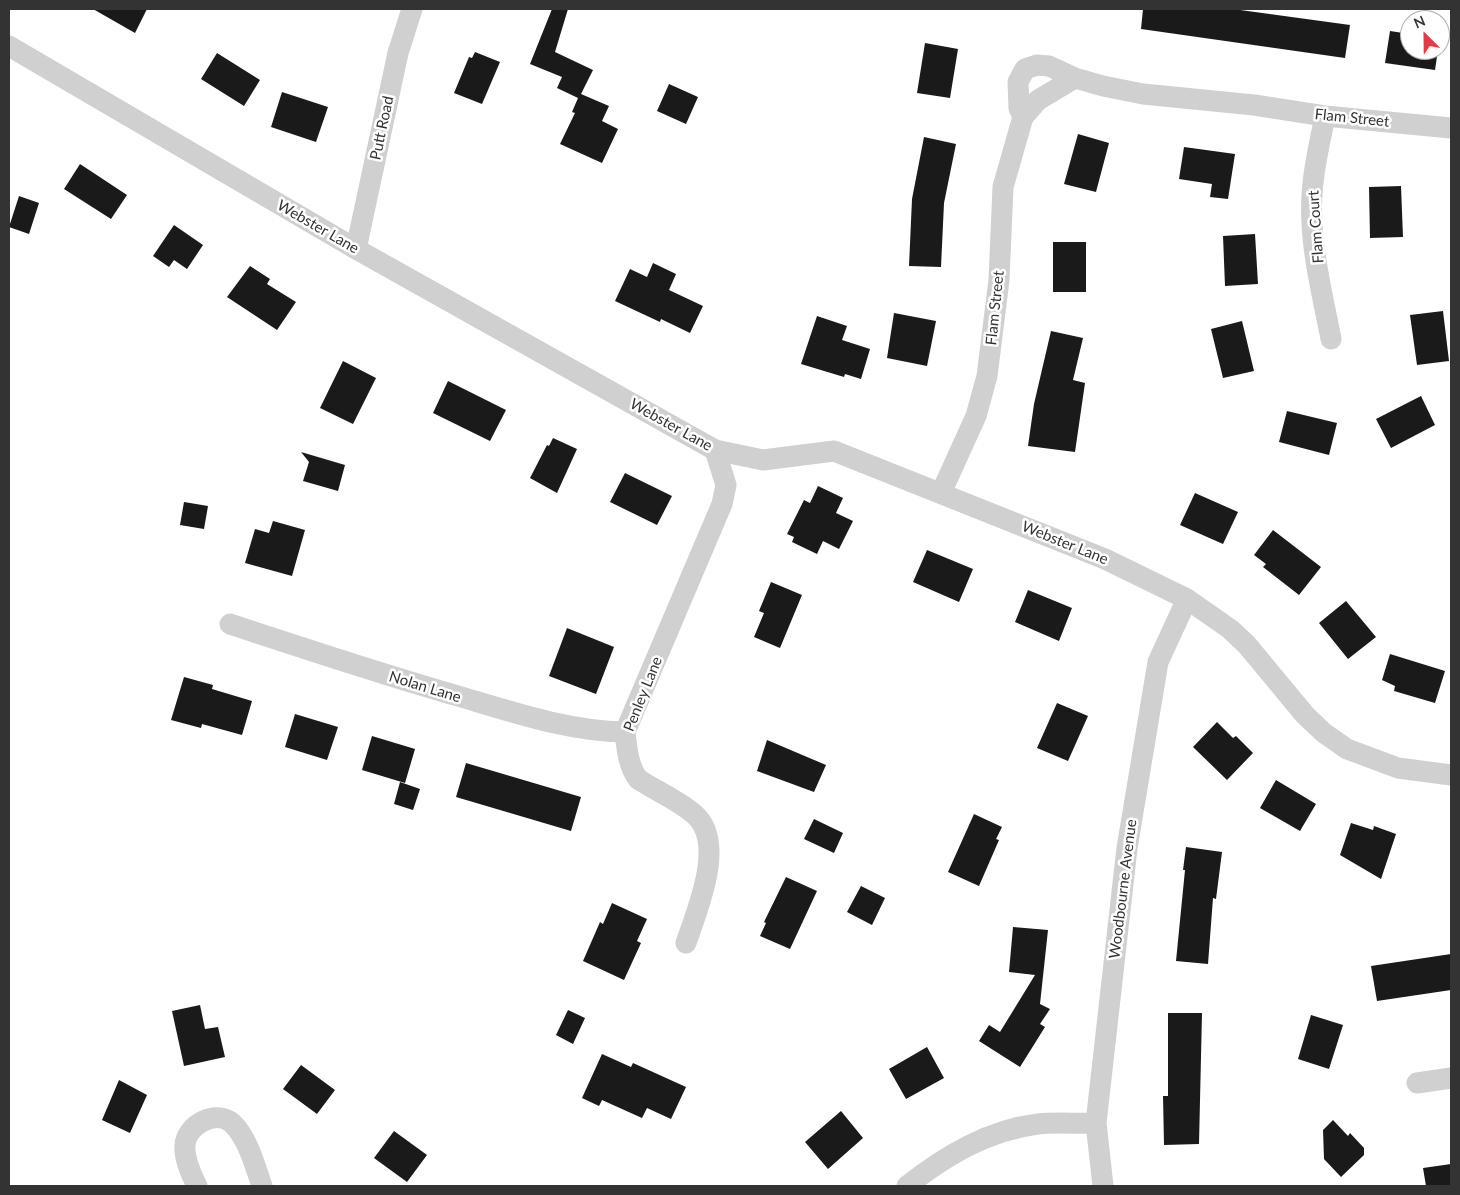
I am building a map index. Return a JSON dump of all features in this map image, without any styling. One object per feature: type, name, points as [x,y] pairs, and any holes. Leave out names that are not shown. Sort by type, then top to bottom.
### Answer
[{"type":"street","name":"Putt Road","points":[[356,249],[398,53],[412,9]]},
{"type":"street","name":"Webster Lane","points":[[9,46],[356,249],[715,450],[763,460],[834,451],[1105,559],[1187,598],[1230,629],[1247,645],[1305,715],[1324,733],[1346,749],[1398,768],[1451,775]]},
{"type":"street","name":"Flam Street","points":[[1023,117],[1019,108],[1018,82],[1026,70],[1038,65],[1049,66],[1075,78],[1143,94],[1254,105],[1325,116],[1451,128]]},
{"type":"street","name":"Flam Street","points":[[942,493],[976,416],[986,376],[999,280],[1003,186],[1023,117],[1038,100],[1075,78]]},
{"type":"street","name":"Flam Court","points":[[1325,116],[1312,195],[1312,212],[1315,250],[1331,339]]},
{"type":"street","name":"Penley Lane","points":[[686,943],[704,886],[709,859],[708,841],[696,815],[638,779],[632,772],[624,732],[722,504],[726,485],[715,450]]},
{"type":"street","name":"Woodbourne Avenue","points":[[1103,1186],[1096,1123],[1127,848],[1158,662],[1187,598]]},
{"type":"street","name":"Nolan Lane","points":[[230,624],[379,673],[492,707],[587,730],[624,732]]},
{"type":"street","points":[[1417,1083],[1451,1078]]},
{"type":"street","points":[[196,1186],[186,1159],[185,1144],[190,1132],[200,1122],[212,1118],[221,1118],[232,1123],[243,1139],[262,1186]]},
{"type":"street","points":[[907,1186],[932,1166],[956,1152],[1011,1130],[1039,1124],[1096,1123]]},
{"type":"building","points":[[93,9],[147,9],[135,33]]},
{"type":"building","points":[[552,9],[568,9],[555,52],[593,70],[581,94],[609,106],[602,121],[618,129],[602,163],[560,144],[575,113],[572,112],[578,98],[557,88],[562,77],[530,64]]},
{"type":"building","points":[[1143,9],[1233,9],[1350,25],[1345,58],[1141,29]]},
{"type":"building","points":[[1390,31],[1400,32],[1400,60],[1436,60],[1435,70],[1385,63]]},
{"type":"building","points":[[925,43],[958,49],[950,98],[917,93]]},
{"type":"building","points":[[475,52],[500,62],[482,104],[454,93],[469,57],[472,58]]},
{"type":"building","points":[[217,53],[260,80],[244,106],[201,79]]},
{"type":"building","points":[[669,84],[698,97],[686,124],[657,111]]},
{"type":"building","points":[[282,92],[328,107],[316,142],[271,127]]},
{"type":"building","points":[[1078,134],[1109,143],[1096,192],[1064,184]]},
{"type":"building","points":[[924,137],[956,144],[944,203],[941,267],[909,266],[912,199]]},
{"type":"building","points":[[1184,147],[1235,154],[1228,199],[1210,197],[1212,184],[1179,179]]},
{"type":"building","points":[[80,164],[127,195],[111,219],[64,189]]},
{"type":"building","points":[[1401,186],[1403,237],[1370,238],[1369,187]]},
{"type":"building","points":[[19,196],[39,203],[29,234],[9,227]]},
{"type":"building","points":[[174,225],[203,245],[187,269],[174,260],[169,267],[153,256]]},
{"type":"building","points":[[1255,234],[1258,284],[1225,286],[1223,236]]},
{"type":"building","points":[[1053,242],[1086,242],[1086,292],[1053,292]]},
{"type":"building","points":[[653,263],[676,274],[669,290],[703,306],[690,333],[661,319],[660,322],[615,301],[630,269],[647,277]]},
{"type":"building","points":[[250,266],[270,279],[267,284],[296,302],[277,330],[227,297]]},
{"type":"building","points":[[1443,311],[1449,361],[1417,365],[1410,315]]},
{"type":"building","points":[[894,313],[936,321],[927,366],[887,358]]},
{"type":"building","points":[[817,316],[847,326],[842,340],[870,349],[861,379],[845,374],[844,377],[801,364]]},
{"type":"building","points":[[1242,321],[1254,371],[1223,378],[1211,329]]},
{"type":"building","points":[[1051,331],[1083,338],[1073,380],[1085,383],[1075,452],[1028,446],[1034,404]]},
{"type":"building","points":[[343,361],[376,378],[353,424],[320,408]]},
{"type":"building","points":[[448,381],[506,410],[490,441],[433,413]]},
{"type":"building","points":[[1421,396],[1435,425],[1391,448],[1376,419]]},
{"type":"building","points":[[1287,411],[1337,423],[1329,455],[1279,442]]},
{"type":"building","points":[[553,438],[577,449],[557,493],[530,478],[547,445],[549,446]]},
{"type":"building","points":[[301,452],[345,465],[338,491],[303,481],[309,462]]},
{"type":"building","points":[[625,473],[672,496],[657,525],[610,502]]},
{"type":"building","points":[[818,486],[843,498],[836,513],[853,521],[839,549],[823,541],[817,554],[792,542],[794,537],[787,534],[804,500],[810,503]]},
{"type":"building","points":[[1195,493],[1238,512],[1223,544],[1180,525]]},
{"type":"building","points":[[184,502],[208,506],[204,529],[180,525]]},
{"type":"building","points":[[273,521],[305,530],[292,576],[245,563],[255,529],[269,533]]},
{"type":"building","points":[[1273,530],[1321,567],[1299,595],[1263,567],[1266,564],[1254,555]]},
{"type":"building","points":[[927,550],[973,569],[959,602],[913,582]]},
{"type":"building","points":[[771,582],[802,595],[780,648],[754,637],[764,613],[759,611]]},
{"type":"building","points":[[1028,590],[1072,608],[1059,641],[1015,622]]},
{"type":"building","points":[[1346,601],[1376,637],[1348,659],[1319,623]]},
{"type":"building","points":[[567,628],[614,647],[596,694],[549,676]]},
{"type":"building","points":[[1390,654],[1445,671],[1435,703],[1394,691],[1395,686],[1382,680]]},
{"type":"building","points":[[184,677],[213,685],[212,689],[252,701],[242,735],[202,724],[201,728],[171,720]]},
{"type":"building","points":[[1057,703],[1088,716],[1068,761],[1037,748]]},
{"type":"building","points":[[295,714],[338,727],[327,760],[285,747]]},
{"type":"building","points":[[1217,722],[1233,738],[1236,736],[1253,753],[1227,780],[1193,747]]},
{"type":"building","points":[[372,736],[415,749],[405,783],[362,770]]},
{"type":"building","points":[[767,740],[826,765],[814,792],[757,771]]},
{"type":"building","points":[[466,763],[581,797],[571,831],[456,797]]},
{"type":"building","points":[[1276,780],[1316,804],[1300,831],[1260,808]]},
{"type":"building","points":[[400,782],[420,789],[413,810],[394,804]]},
{"type":"building","points":[[974,814],[1002,827],[996,839],[999,840],[979,886],[948,872]]},
{"type":"building","points":[[814,819],[843,833],[834,853],[804,839]]},
{"type":"building","points":[[1351,823],[1373,830],[1374,826],[1396,834],[1381,879],[1340,855]]},
{"type":"building","points":[[1186,847],[1222,852],[1216,899],[1213,898],[1208,964],[1176,961]]},
{"type":"building","points":[[786,877],[817,891],[790,949],[760,936],[766,923],[764,922]]},
{"type":"building","points":[[861,886],[885,898],[872,925],[847,912]]},
{"type":"building","points":[[612,903],[647,919],[637,941],[641,943],[624,980],[583,961],[600,922],[603,924]]},
{"type":"building","points":[[1013,927],[1048,930],[1040,1004],[1050,1009],[1040,1024],[1045,1027],[1020,1067],[979,1041],[989,1025],[1000,1032],[1035,975],[1009,972]]},
{"type":"building","points":[[1451,954],[1451,990],[1377,1001],[1371,966]]},
{"type":"building","points":[[200,1005],[205,1029],[218,1027],[225,1057],[184,1066],[172,1011]]},
{"type":"building","points":[[568,1010],[585,1018],[573,1044],[556,1035]]},
{"type":"building","points":[[1168,1013],[1202,1013],[1199,1144],[1164,1145],[1163,1096],[1168,1096]]},
{"type":"building","points":[[1311,1015],[1343,1025],[1329,1069],[1298,1059]]},
{"type":"building","points":[[927,1047],[944,1078],[906,1099],[889,1069]]},
{"type":"building","points":[[602,1054],[631,1067],[633,1063],[686,1087],[671,1119],[647,1108],[642,1118],[602,1100],[599,1106],[582,1098]]},
{"type":"building","points":[[301,1065],[335,1090],[317,1114],[283,1089]]},
{"type":"building","points":[[119,1080],[147,1095],[130,1133],[102,1120]]},
{"type":"building","points":[[841,1111],[863,1138],[828,1169],[805,1142]]},
{"type":"building","points":[[1333,1120],[1348,1136],[1350,1133],[1364,1148],[1364,1155],[1341,1177],[1324,1159],[1323,1130]]},
{"type":"building","points":[[394,1131],[427,1155],[407,1182],[374,1158]]},
{"type":"building","points":[[1451,1164],[1451,1186],[1426,1186],[1423,1168]]}]
